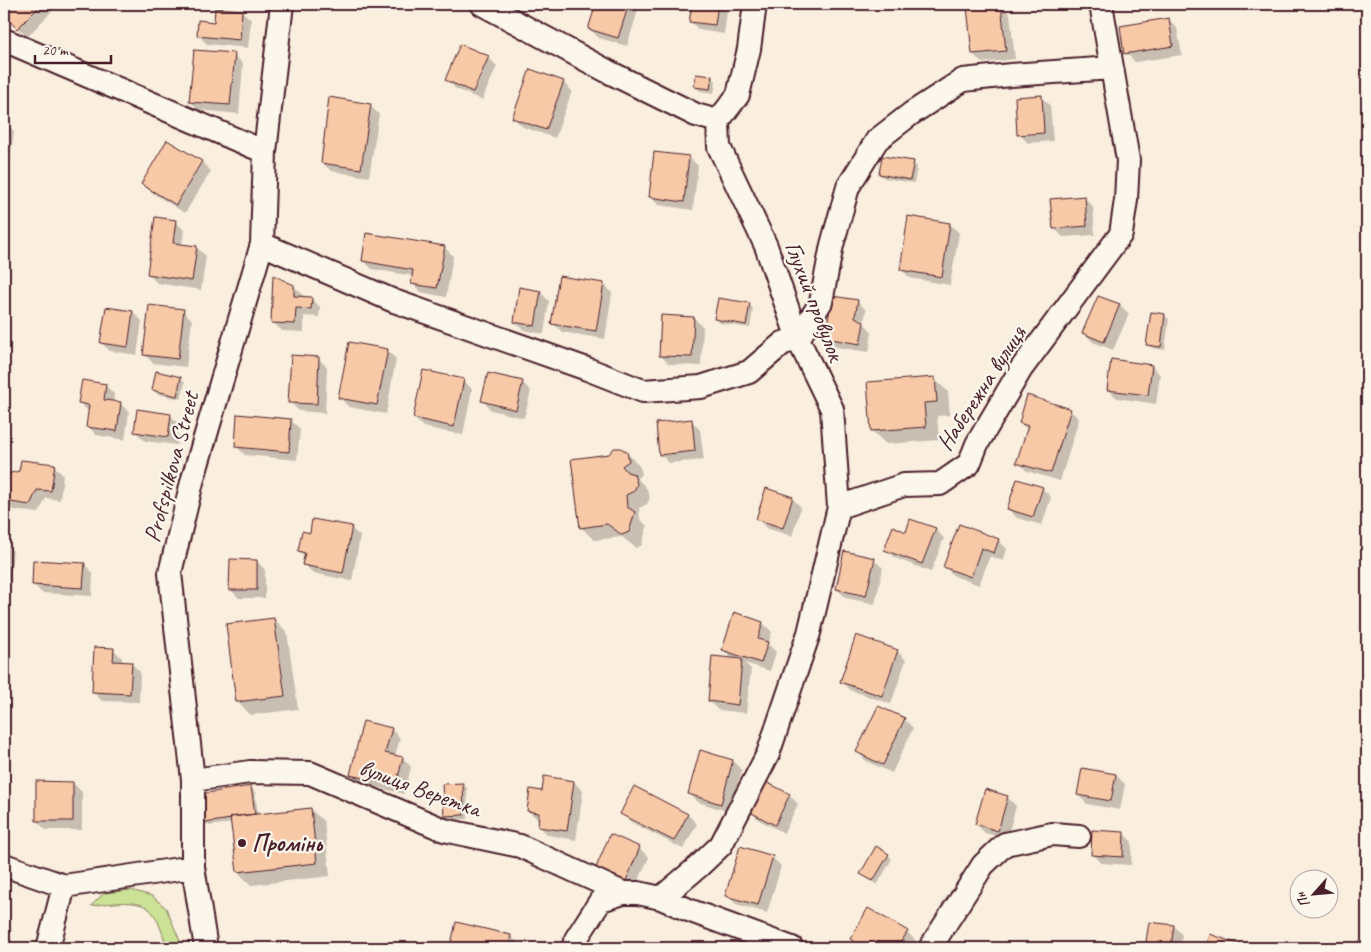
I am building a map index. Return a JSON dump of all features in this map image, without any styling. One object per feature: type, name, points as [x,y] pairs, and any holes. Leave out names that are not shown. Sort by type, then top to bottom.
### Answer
[{"type":"street","name":"Profspilkova Street","points":[[206,948],[193,867],[193,780],[170,573],[192,482],[262,244],[265,152],[282,4]]},
{"type":"street","points":[[482,4],[696,116],[718,121],[738,95],[749,49],[755,4]]},
{"type":"street","name":"Набережна вулиця","points":[[839,507],[904,485],[940,484],[969,464],[977,444],[1022,369],[1122,234],[1128,160],[1101,4]]},
{"type":"street","points":[[4,40],[265,152]]},
{"type":"street","points":[[262,244],[394,301],[587,369],[643,391],[701,387],[749,372],[782,343],[798,339],[822,302],[832,246],[848,187],[877,140],[912,113],[963,80],[1112,68]]},
{"type":"street","name":"Глухий провулок","points":[[718,121],[719,147],[766,246],[798,339],[832,409],[839,507]]},
{"type":"street","points":[[661,898],[721,845],[768,754],[809,633],[839,507]]},
{"type":"street","name":"вулиця Веретка","points":[[193,780],[250,772],[310,773],[444,830],[520,846],[630,893],[661,898],[792,948]]},
{"type":"street","points":[[930,948],[983,866],[1005,844],[1052,834],[1079,836]]},
{"type":"street","points":[[4,865],[64,886],[193,867]]},
{"type":"street","points":[[48,948],[64,886]]},
{"type":"street","points":[[573,948],[576,939],[601,900],[630,893]]},
{"type":"green space","points":[[131,890],[152,896],[166,908],[183,948],[167,948],[155,917],[149,909],[143,906],[121,903],[91,906],[104,893]]},
{"type":"building","points":[[4,4],[42,4],[17,29],[4,15]]},
{"type":"building","points":[[596,4],[629,4],[618,38],[588,29]]},
{"type":"building","points":[[692,4],[718,4],[715,25],[689,22]]},
{"type":"building","points":[[1001,4],[1006,51],[972,54],[967,7]]},
{"type":"building","points":[[215,8],[242,10],[240,40],[197,36],[198,20],[214,22]]},
{"type":"building","points":[[1169,18],[1173,46],[1124,54],[1120,26]]},
{"type":"building","points":[[460,44],[489,56],[473,92],[445,80]]},
{"type":"building","points":[[194,50],[235,53],[230,105],[189,102]]},
{"type":"building","points":[[530,69],[564,81],[546,130],[512,118]]},
{"type":"building","points":[[696,74],[712,76],[710,89],[694,87]]},
{"type":"building","points":[[1042,95],[1044,133],[1017,135],[1015,97]]},
{"type":"building","points":[[329,97],[371,104],[361,169],[321,163]]},
{"type":"building","points":[[167,140],[202,161],[176,205],[141,184]]},
{"type":"building","points":[[654,152],[689,156],[684,202],[649,197]]},
{"type":"building","points":[[882,156],[914,161],[910,180],[879,174]]},
{"type":"building","points":[[1085,196],[1087,226],[1053,229],[1050,199]]},
{"type":"building","points":[[908,216],[950,223],[942,277],[900,270]]},
{"type":"building","points":[[155,217],[176,220],[173,243],[197,246],[192,281],[147,274]]},
{"type":"building","points":[[366,233],[445,246],[437,288],[411,284],[413,270],[362,261]]},
{"type":"building","points":[[273,275],[294,285],[294,296],[312,297],[311,309],[296,308],[295,324],[271,323]]},
{"type":"building","points":[[559,276],[604,283],[596,331],[551,324]]},
{"type":"building","points":[[519,287],[541,291],[535,326],[514,322]]},
{"type":"building","points":[[832,296],[858,300],[855,317],[864,322],[860,344],[825,338]]},
{"type":"building","points":[[1098,296],[1120,304],[1104,342],[1082,333]]},
{"type":"building","points":[[718,298],[750,303],[746,325],[714,319]]},
{"type":"building","points":[[149,305],[184,309],[178,359],[143,355]]},
{"type":"building","points":[[106,307],[133,311],[128,347],[100,343]]},
{"type":"building","points":[[1151,312],[1165,314],[1161,347],[1146,345]]},
{"type":"building","points":[[661,315],[694,317],[692,357],[659,356]]},
{"type":"building","points":[[349,342],[388,349],[377,405],[338,398]]},
{"type":"building","points":[[291,355],[319,357],[317,404],[288,403]]},
{"type":"building","points":[[1111,359],[1152,365],[1148,395],[1107,390]]},
{"type":"building","points":[[423,370],[464,379],[454,427],[413,418]]},
{"type":"building","points":[[156,371],[181,377],[177,396],[152,390]]},
{"type":"building","points":[[488,373],[523,381],[516,410],[481,401]]},
{"type":"building","points":[[935,377],[937,402],[924,403],[926,427],[871,431],[867,382]]},
{"type":"building","points":[[82,380],[106,384],[104,400],[121,402],[117,431],[86,427],[89,405],[78,403]]},
{"type":"building","points":[[1027,395],[1071,409],[1051,473],[1016,463],[1028,426],[1019,423]]},
{"type":"building","points":[[137,409],[171,414],[168,437],[134,432]]},
{"type":"building","points":[[237,414],[291,419],[289,452],[235,447]]},
{"type":"building","points":[[692,419],[695,451],[659,455],[656,423]]},
{"type":"building","points":[[614,448],[621,448],[627,452],[629,461],[622,466],[627,472],[634,474],[637,484],[634,491],[626,495],[627,507],[635,512],[629,532],[622,535],[607,524],[580,528],[571,459],[609,454]]},
{"type":"building","points":[[21,460],[55,464],[51,491],[37,490],[30,505],[4,501],[7,474],[19,471]]},
{"type":"building","points":[[1017,479],[1043,487],[1033,517],[1007,509]]},
{"type":"building","points":[[766,488],[793,497],[783,528],[756,519]]},
{"type":"building","points":[[312,519],[352,526],[343,573],[302,565],[305,553],[298,551],[302,531],[310,533]]},
{"type":"building","points":[[910,519],[936,528],[922,564],[884,550],[893,526],[906,532]]},
{"type":"building","points":[[959,524],[999,539],[994,553],[981,548],[971,577],[943,567]]},
{"type":"building","points":[[844,551],[875,558],[866,596],[836,589]]},
{"type":"building","points":[[230,559],[257,560],[257,590],[229,590]]},
{"type":"building","points":[[33,560],[85,563],[83,588],[32,585]]},
{"type":"building","points":[[734,612],[763,622],[758,639],[768,642],[761,663],[722,650]]},
{"type":"building","points":[[274,618],[285,696],[236,702],[226,624]]},
{"type":"building","points":[[856,635],[898,650],[882,696],[840,682]]},
{"type":"building","points":[[94,647],[114,648],[113,661],[132,662],[130,694],[92,692]]},
{"type":"building","points":[[712,656],[742,659],[738,705],[708,701]]},
{"type":"building","points":[[878,706],[905,718],[883,765],[856,752]]},
{"type":"building","points":[[363,721],[392,728],[385,753],[403,757],[396,786],[350,775]]},
{"type":"building","points":[[700,750],[733,760],[721,804],[688,794]]},
{"type":"building","points":[[1082,768],[1116,774],[1111,801],[1077,795]]},
{"type":"building","points":[[544,776],[574,781],[567,831],[538,827],[539,813],[527,811],[530,789],[542,791]]},
{"type":"building","points":[[36,781],[73,782],[73,821],[36,821]]},
{"type":"building","points":[[764,781],[790,794],[775,825],[748,811]]},
{"type":"building","points":[[463,783],[464,815],[444,816],[442,784]]},
{"type":"building","points":[[251,786],[255,814],[204,823],[200,794]]},
{"type":"building","points":[[634,786],[688,814],[674,841],[620,814]]},
{"type":"building","points":[[985,789],[1008,796],[998,831],[975,824]]},
{"type":"building","points":[[311,808],[317,863],[237,872],[230,817]]},
{"type":"building","points":[[1092,830],[1124,832],[1123,857],[1091,855]]},
{"type":"building","points":[[610,834],[640,847],[625,883],[595,870]]},
{"type":"building","points":[[740,846],[773,856],[758,905],[725,896]]},
{"type":"building","points":[[876,846],[889,854],[873,881],[860,874]]},
{"type":"building","points":[[868,908],[908,931],[897,948],[856,948],[858,944],[850,939]]},
{"type":"building","points":[[456,922],[511,935],[508,948],[450,948]]},
{"type":"building","points":[[1149,922],[1174,925],[1171,948],[1145,948]]},
{"type":"building","points":[[1210,934],[1244,946],[1244,948],[1206,948]]},
{"type":"place","name":"Промінь","points":[[242,843]]}]
